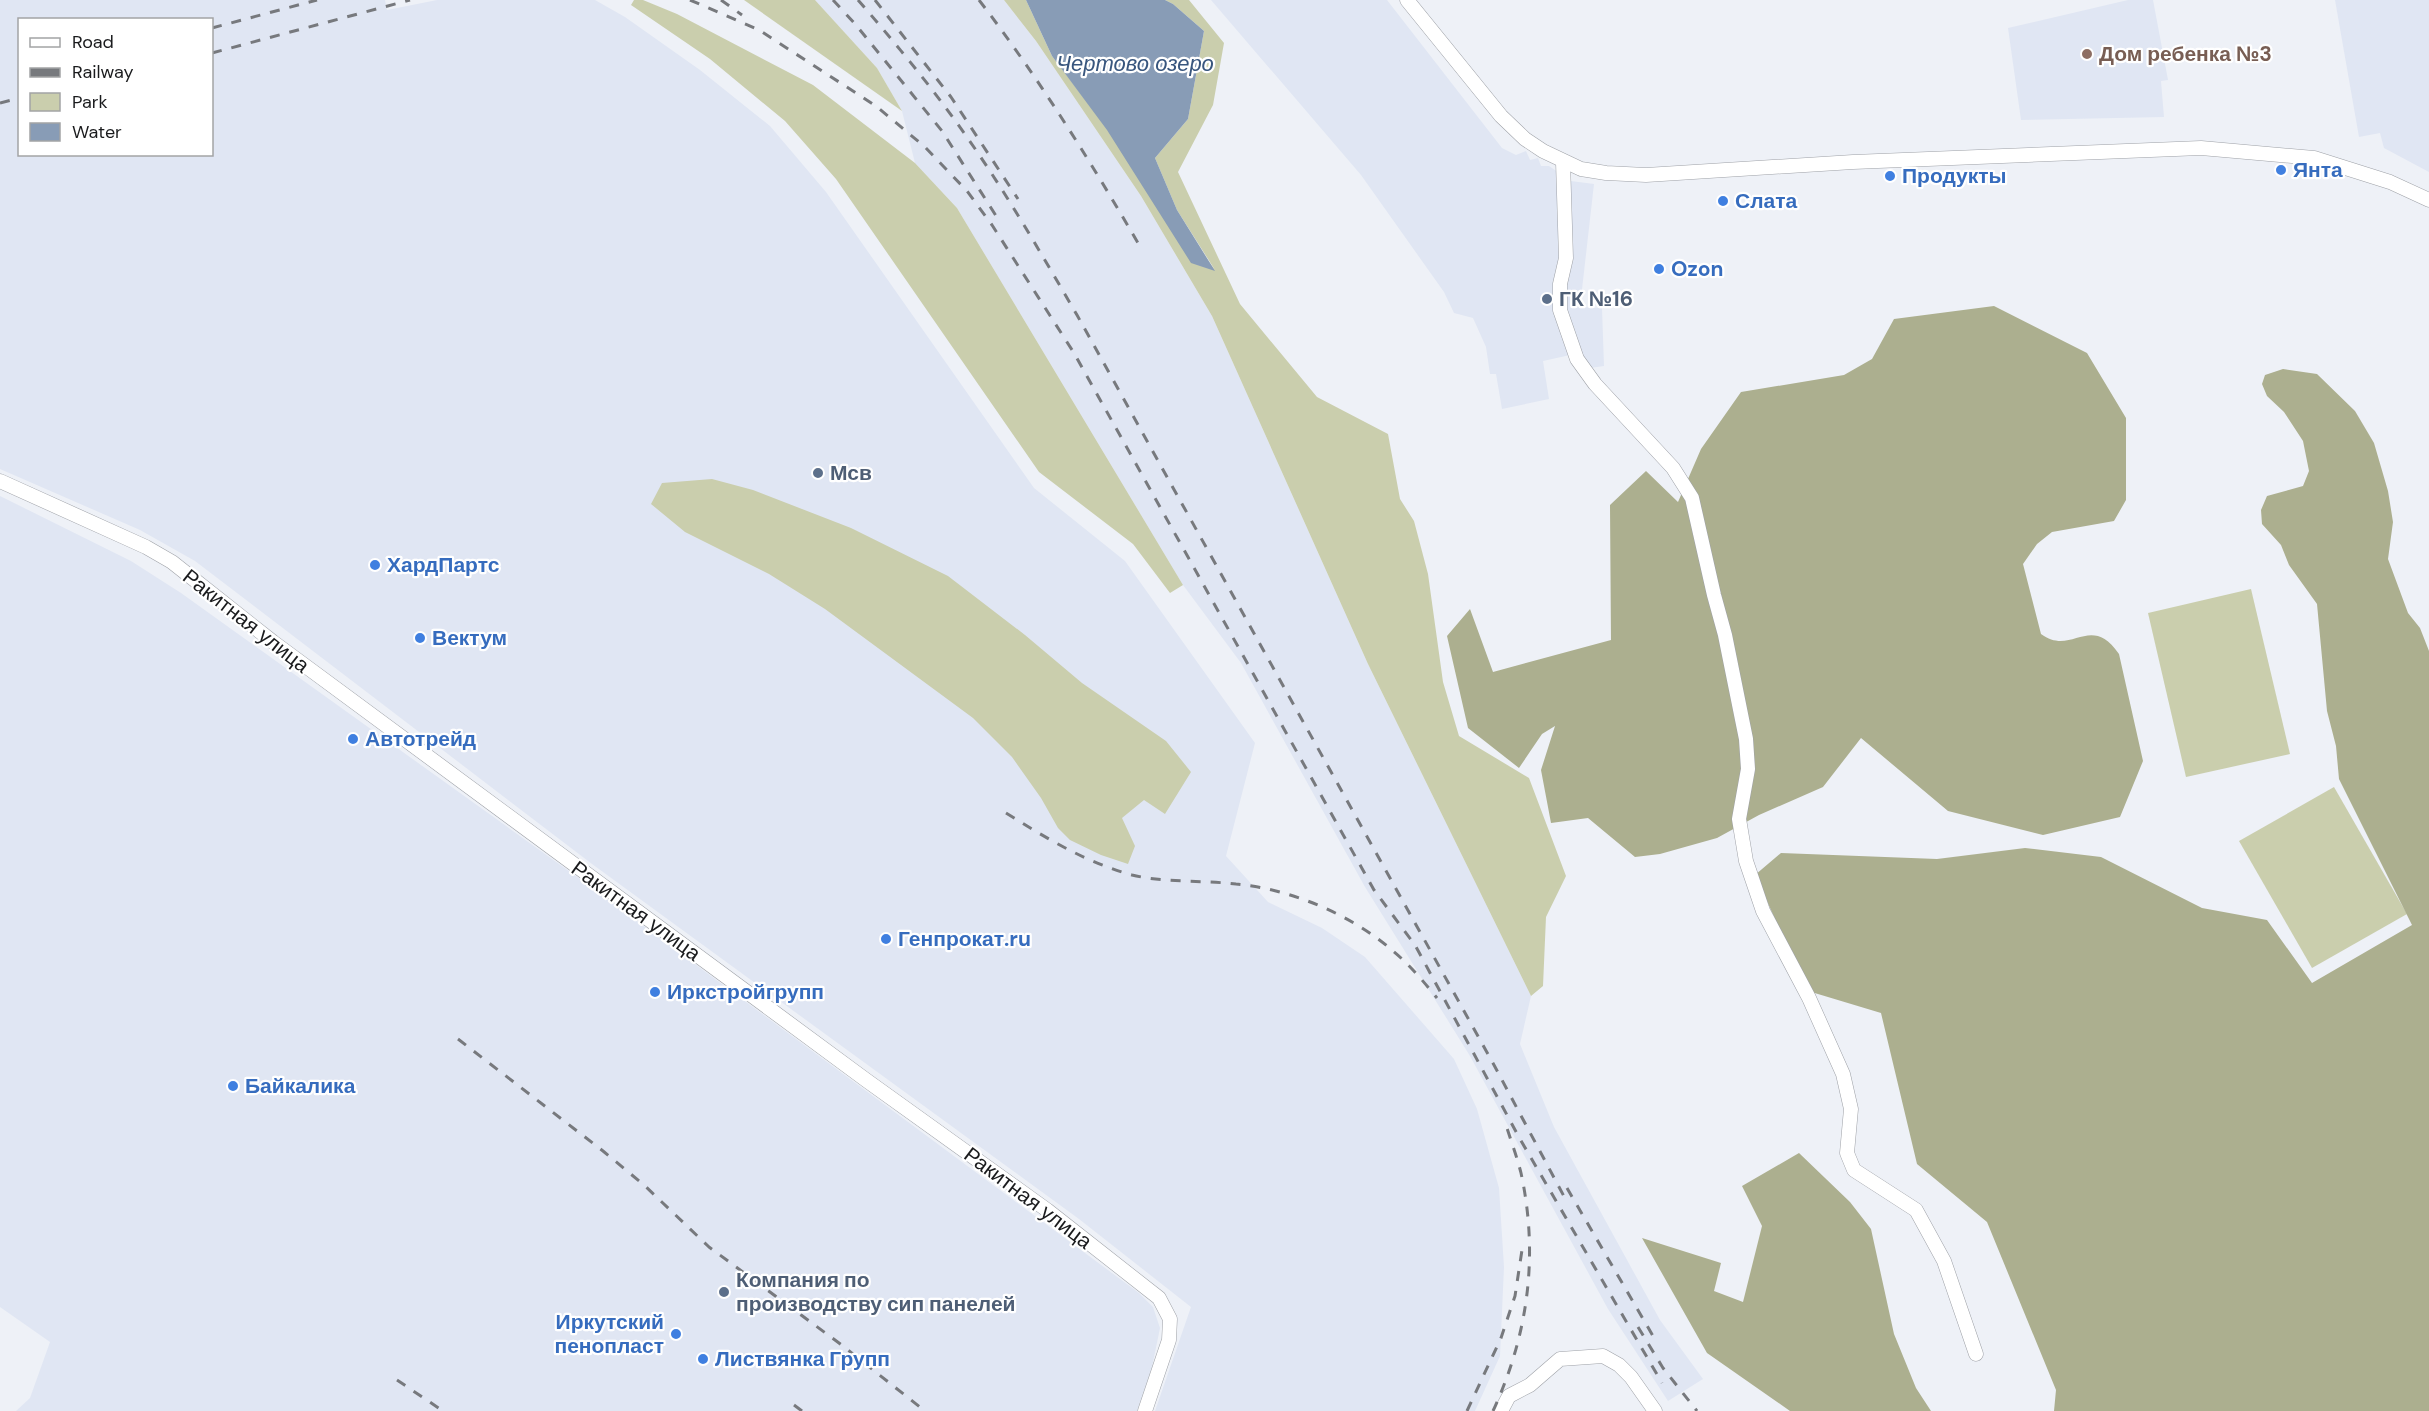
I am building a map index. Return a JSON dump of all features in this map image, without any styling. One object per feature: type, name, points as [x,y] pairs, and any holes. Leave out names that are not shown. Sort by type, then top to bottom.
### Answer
[{"type":"street","points":[[1407,0],[1501,116],[1525,139],[1563,162],[1581,169],[1646,175],[1853,162],[2200,148],[2314,158],[2390,182],[2429,200]]},
{"type":"street","points":[[1563,162],[1566,258],[1560,285],[1560,310],[1577,359],[1595,384],[1673,468],[1692,498],[1725,635],[1746,740],[1748,769],[1739,819],[1749,871],[1764,911],[1809,998],[1843,1074],[1851,1108],[1847,1153],[1854,1170],[1916,1210],[1944,1261],[1976,1354]]},
{"type":"street","name":"Ракитная улица","points":[[0,481],[146,547],[172,562],[273,642],[866,1080],[1047,1210],[1159,1298],[1170,1319],[1169,1340],[1145,1411]]},
{"type":"street","points":[[1501,1411],[1509,1396],[1530,1385],[1560,1359],[1603,1356],[1625,1371],[1656,1411]]},
{"type":"shaded area","points":[[0,0],[385,0],[387,10],[437,0],[595,0],[625,17],[700,70],[770,126],[826,192],[1034,488],[1125,561],[1255,743],[1226,856],[1268,902],[1322,928],[1365,957],[1454,1059],[1477,1109],[1499,1188],[1504,1267],[1500,1356],[1475,1411],[1155,1411],[1191,1307],[1079,1219],[592,864],[195,561],[140,530],[0,469]]},
{"type":"shaded area","points":[[815,0],[1004,0],[1036,41],[1141,196],[1212,316],[1368,664],[1531,996],[1520,1044],[1554,1127],[1660,1320],[1703,1379],[1668,1401],[1608,1309],[1470,1056],[1365,887],[1241,663],[1183,585],[957,208],[915,163],[902,111],[877,68]]},
{"type":"shaded area","points":[[1211,0],[1387,0],[1502,148],[1516,155],[1526,151],[1530,160],[1538,158],[1541,166],[1549,166],[1571,181],[1594,184],[1580,307],[1602,308],[1604,366],[1576,370],[1570,355],[1543,361],[1549,399],[1502,409],[1496,374],[1490,374],[1486,347],[1473,318],[1454,313],[1444,292],[1361,175]]},
{"type":"shaded area","name":"Дом ребенка №3","points":[[2128,0],[2153,0],[2168,80],[2161,81],[2164,117],[2021,120],[2008,28]]},
{"type":"shaded area","points":[[2335,0],[2429,0],[2429,172],[2384,148],[2380,133],[2359,137]]},
{"type":"shaded area","points":[[0,496],[131,561],[181,593],[580,879],[1139,1293],[1153,1307],[1160,1328],[1152,1367],[1137,1411],[16,1411],[30,1398],[50,1342],[0,1307]]},
{"type":"green space","points":[[634,0],[643,0],[677,14],[813,85],[915,163],[957,208],[1183,585],[1170,593],[1133,544],[1039,472],[836,179],[785,121],[710,59],[631,5]]},
{"type":"green space","points":[[744,0],[815,0],[877,68],[902,111]]},
{"type":"green space","points":[[1004,0],[1026,0],[1052,56],[1215,270],[1177,210],[1155,158],[1188,119],[1204,31],[1173,4],[1165,0],[1189,0],[1224,43],[1213,105],[1178,172],[1240,304],[1317,397],[1388,434],[1400,499],[1414,521],[1428,574],[1443,682],[1459,736],[1529,778],[1566,876],[1546,917],[1543,986],[1531,996],[1368,664],[1212,316],[1141,196],[1036,41]]},
{"type":"green space","points":[[1994,306],[2087,353],[2126,418],[2126,500],[2114,521],[2052,532],[2037,544],[2023,564],[2041,634],[2052,640],[2062,641],[2090,635],[2099,636],[2109,642],[2119,654],[2143,761],[2120,817],[2043,835],[1948,811],[1861,738],[1823,787],[1759,815],[1717,838],[1660,854],[1635,857],[1588,818],[1551,823],[1541,770],[1555,726],[1542,734],[1519,768],[1468,728],[1447,636],[1470,609],[1493,672],[1611,640],[1610,505],[1646,471],[1678,502],[1701,449],[1741,392],[1844,375],[1872,359],[1894,319]]},
{"type":"green space","points":[[2283,369],[2317,374],[2355,411],[2374,443],[2388,491],[2393,522],[2388,559],[2408,613],[2420,628],[2429,651],[2429,1411],[2054,1411],[2056,1390],[1987,1222],[1917,1164],[1881,1013],[1808,991],[1755,875],[1781,853],[1937,859],[2025,848],[2101,857],[2202,908],[2267,920],[2312,983],[2412,925],[2339,779],[2336,746],[2327,711],[2317,604],[2289,565],[2281,545],[2262,524],[2261,510],[2267,496],[2303,486],[2309,471],[2303,441],[2284,412],[2267,396],[2262,384],[2265,375]]},
{"type":"green space","points":[[712,479],[753,490],[851,528],[948,576],[1025,635],[1082,683],[1166,741],[1191,772],[1165,814],[1144,800],[1122,818],[1135,846],[1128,864],[1101,855],[1070,840],[1058,828],[1041,798],[1012,757],[973,718],[825,609],[769,574],[685,532],[651,504],[662,483]]},
{"type":"green space","points":[[2251,589],[2290,754],[2186,777],[2148,613]]},
{"type":"green space","points":[[2334,787],[2407,914],[2312,968],[2239,841]]},
{"type":"green space","points":[[1799,1153],[1850,1202],[1871,1229],[1894,1334],[1916,1388],[1931,1411],[1790,1411],[1707,1353],[1642,1238],[1721,1263],[1714,1291],[1743,1302],[1762,1226],[1742,1186]]},
{"type":"water","name":"Чертово озеро","points":[[1026,0],[1165,0],[1173,4],[1204,31],[1188,119],[1155,158],[1177,210],[1215,271],[1191,263],[1107,130],[1052,56]]},
{"type":"railway","points":[[213,28],[317,0]]},
{"type":"railway","points":[[213,53],[410,0]]},
{"type":"railway","points":[[690,0],[759,30],[876,106],[925,147],[967,191],[992,225],[1074,353],[1374,890],[1415,945],[1520,1139],[1662,1383]]},
{"type":"railway","points":[[721,0],[742,15]]},
{"type":"railway","points":[[833,0],[942,131],[1000,222]]},
{"type":"railway","points":[[858,0],[915,68],[956,122],[1051,270],[1494,1065],[1567,1202]]},
{"type":"railway","points":[[875,0],[951,97],[1018,199]]},
{"type":"railway","points":[[979,0],[1062,119],[1138,243]]},
{"type":"railway","points":[[0,103],[18,98]]},
{"type":"railway","points":[[1006,813],[1051,840],[1115,870],[1157,879],[1257,887],[1320,906],[1340,915],[1377,938],[1405,962],[1437,998]]},
{"type":"railway","points":[[458,1039],[603,1151],[644,1185],[709,1247],[839,1343],[925,1411]]},
{"type":"railway","points":[[1493,1411],[1515,1353],[1527,1295],[1529,1265],[1529,1235],[1521,1173],[1506,1125]]},
{"type":"railway","points":[[1567,1188],[1653,1336]]},
{"type":"railway","points":[[1467,1411],[1501,1338],[1515,1296],[1522,1250]]},
{"type":"railway","points":[[1638,1327],[1663,1368],[1697,1411]]},
{"type":"railway","points":[[397,1380],[443,1411]]},
{"type":"railway","points":[[794,1405],[802,1411]]},
{"type":"place","name":"Дом ребенка №3","points":[[2087,54]]},
{"type":"place","name":"Янта","points":[[2281,170]]},
{"type":"place","name":"Продукты","points":[[1890,176]]},
{"type":"place","name":"Слата","points":[[1723,201]]},
{"type":"place","name":"Ozon","points":[[1659,269]]},
{"type":"place","name":"ГК №16","points":[[1547,299]]},
{"type":"place","name":"Мсв","points":[[818,473]]},
{"type":"place","name":"ХардПартс","points":[[375,565]]},
{"type":"place","name":"Вектум","points":[[420,638]]},
{"type":"place","name":"Автотрейд","points":[[353,739]]},
{"type":"place","name":"Генпрокат.ru","points":[[886,939]]},
{"type":"place","name":"Иркстройгрупп","points":[[655,992]]},
{"type":"place","name":"Байкалика","points":[[233,1086]]},
{"type":"place","name":"Компания по производству сип панелей","points":[[724,1292]]},
{"type":"place","name":"Иркутский пенопласт","points":[[676,1334]]},
{"type":"place","name":"Листвянка Групп","points":[[703,1359]]}]
